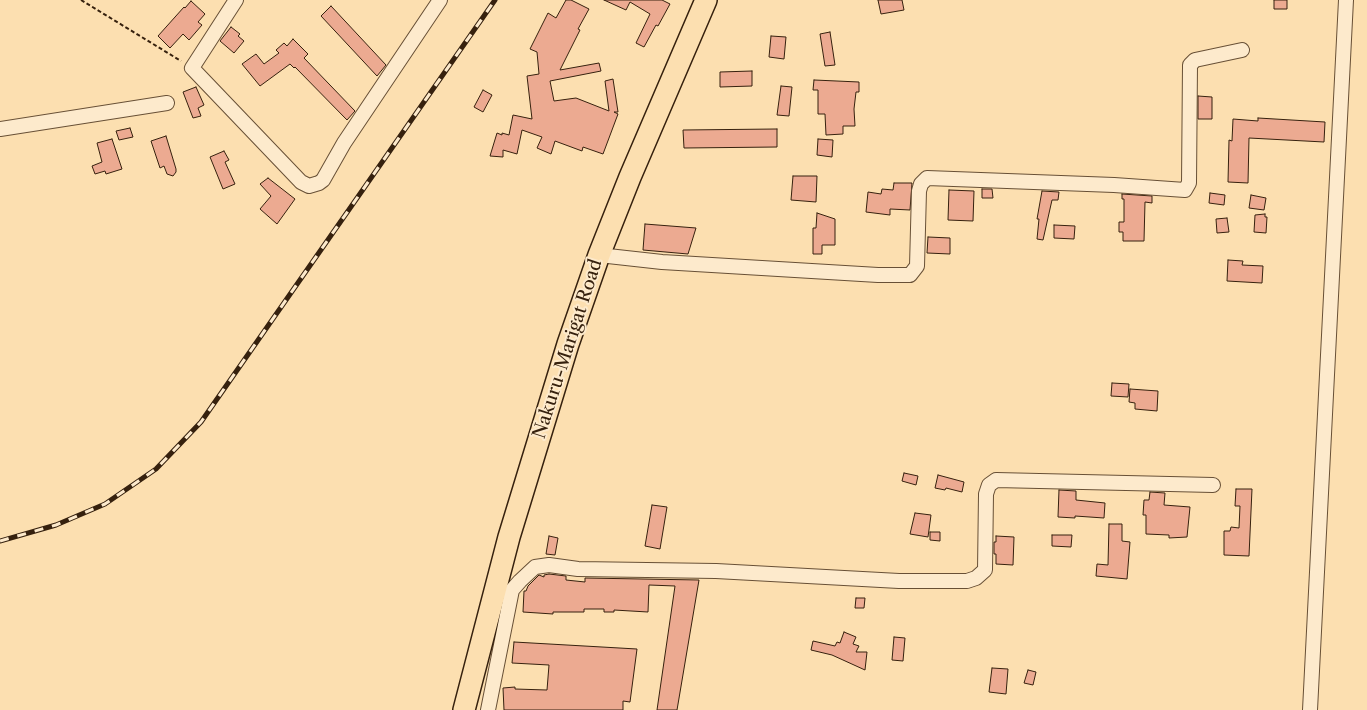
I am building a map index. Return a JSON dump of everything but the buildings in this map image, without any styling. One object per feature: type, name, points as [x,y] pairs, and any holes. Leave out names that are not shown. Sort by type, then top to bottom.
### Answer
[{"type":"main road","name":"Nakuru-Marigat Road","points":[[464,710],[509,537],[568,344],[599,255],[630,177],[706,0]]},
{"type":"street","points":[[236,0],[192,68],[300,182],[309,186],[323,180],[344,143],[440,0]]},
{"type":"street","points":[[1310,710],[1346,0]]},
{"type":"street","points":[[599,255],[662,262],[878,275],[910,275],[917,266],[919,191],[921,184],[927,178],[1114,185],[1185,190],[1188,183],[1190,65],[1195,60],[1242,50]]},
{"type":"street","points":[[0,129],[167,103]]},
{"type":"street","points":[[488,710],[512,590],[535,567],[549,565],[578,569],[716,570],[899,581],[967,580],[976,578],[985,570],[986,494],[989,485],[996,480],[1213,485]]},
{"type":"path","points":[[81,0],[192,68]]},
{"type":"railway","points":[[0,541],[56,525],[105,504],[156,469],[201,422],[495,0]]}]
